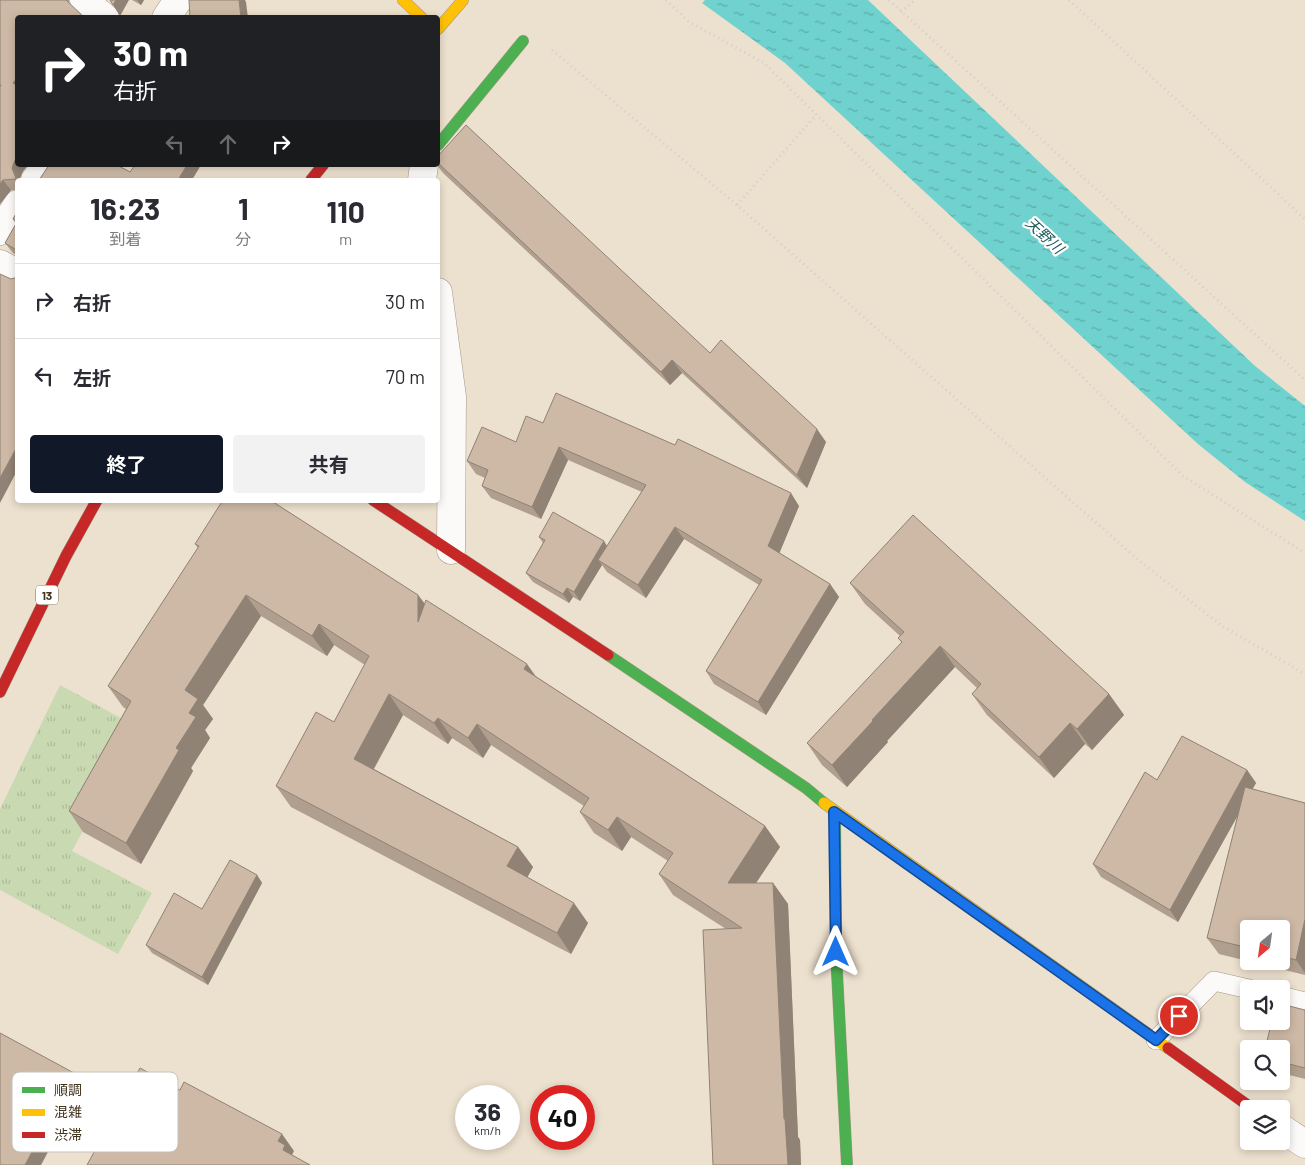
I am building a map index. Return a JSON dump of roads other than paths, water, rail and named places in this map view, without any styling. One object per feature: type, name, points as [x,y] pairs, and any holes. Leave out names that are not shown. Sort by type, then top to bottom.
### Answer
[{"type":"street","points":[[84,0],[102,15]]},
{"type":"street","points":[[168,15],[178,0]]},
{"type":"street","points":[[403,0],[419,15]]},
{"type":"street","points":[[440,27],[463,0]]},
{"type":"street","points":[[440,143],[522,41]]},
{"type":"street","points":[[37,178],[45,167]]},
{"type":"street","points":[[313,178],[321,167]]},
{"type":"street","points":[[0,231],[15,208]]},
{"type":"street","points":[[0,264],[15,272]]},
{"type":"street","points":[[440,307],[452,397],[451,550]]},
{"type":"street","name":"13","points":[[0,692],[66,556],[95,503]]},
{"type":"street","points":[[378,503],[806,788],[834,812],[1240,1100]]},
{"type":"street","points":[[834,812],[836,952],[847,1165]]},
{"type":"street","points":[[1290,1134],[1305,1144]]},
{"type":"lane","points":[[1156,1040],[1214,980],[1240,987]]},
{"type":"lane","points":[[1290,998],[1305,1002]]},
{"type":"water","name":"天野川","points":[[705,0],[868,0],[1255,366],[1305,406],[1305,521],[1245,482],[1198,444],[785,63],[702,3]]}]
